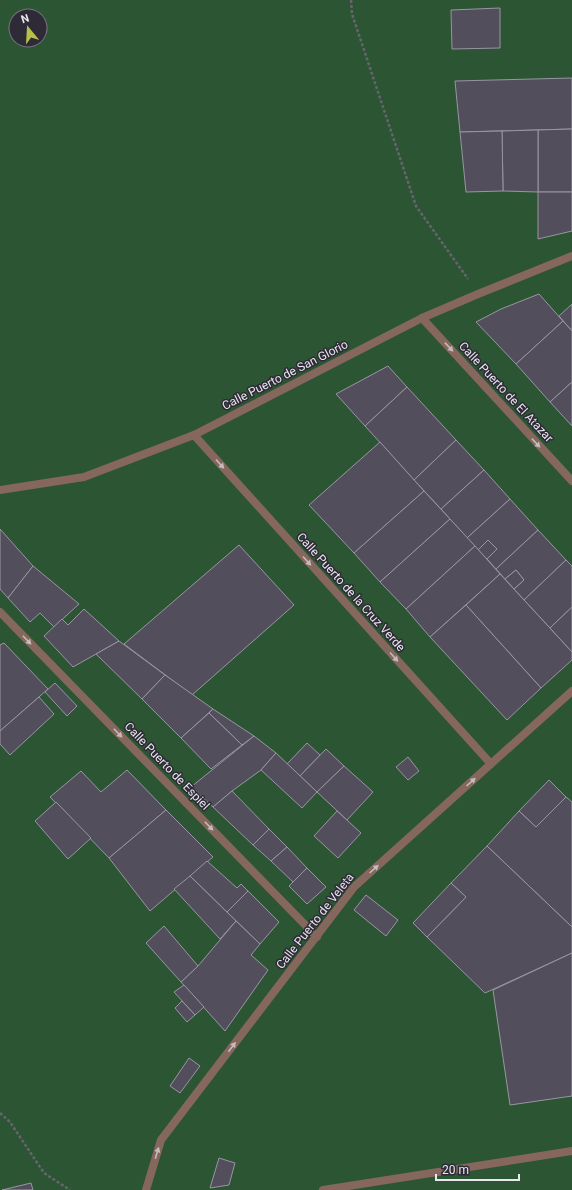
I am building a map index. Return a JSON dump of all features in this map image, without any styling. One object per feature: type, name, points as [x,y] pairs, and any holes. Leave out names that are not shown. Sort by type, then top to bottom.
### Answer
[{"type":"street","name":"Calle Puerto de San Glorio","points":[[0,490],[84,477],[194,436],[422,318],[572,256]]},
{"type":"street","name":"Calle Puerto de El Atazar","points":[[422,318],[572,481]]},
{"type":"street","name":"Calle Puerto de la Cruz Verde","points":[[194,436],[491,764]]},
{"type":"street","name":"Calle Puerto de Espiel","points":[[0,612],[317,937]]},
{"type":"street","name":"Calle Puerto de Veleta","points":[[146,1190],[161,1140],[354,887],[572,691]]},
{"type":"street","points":[[323,1190],[572,1151]]},
{"type":"path","points":[[351,0],[352,14],[416,206],[478,294]]},
{"type":"path","points":[[0,1113],[10,1122],[44,1173],[70,1190]]},
{"type":"green space","points":[[0,0],[572,0],[572,1190],[0,1190]]},
{"type":"building","points":[[500,8],[500,48],[452,49],[451,10]]},
{"type":"building","points":[[572,78],[572,129],[460,132],[455,81]]},
{"type":"building","points":[[572,129],[572,192],[538,192],[538,130]]},
{"type":"building","points":[[538,130],[538,192],[503,191],[502,131]]},
{"type":"building","points":[[502,131],[503,191],[466,192],[460,132]]},
{"type":"building","points":[[538,192],[572,192],[572,231],[538,239]]},
{"type":"building","points":[[539,294],[563,321],[516,364],[476,322],[501,309]]},
{"type":"building","points":[[572,304],[572,331],[559,316]]},
{"type":"building","points":[[563,321],[572,331],[572,382],[550,402],[516,364]]},
{"type":"building","points":[[388,366],[407,387],[365,426],[336,394]]},
{"type":"building","points":[[572,382],[572,426],[550,402]]},
{"type":"building","points":[[407,387],[456,440],[414,480],[365,426]]},
{"type":"building","points":[[456,440],[484,470],[441,509],[414,480]]},
{"type":"building","points":[[380,442],[424,491],[354,553],[309,505]]},
{"type":"building","points":[[484,470],[510,499],[467,538],[441,509]]},
{"type":"building","points":[[424,491],[450,519],[380,582],[354,553]]},
{"type":"building","points":[[510,499],[538,530],[496,569],[487,559],[497,549],[488,540],[478,550],[467,538]]},
{"type":"building","points":[[450,519],[475,546],[406,609],[380,582]]},
{"type":"building","points":[[0,529],[33,566],[8,598],[0,589]]},
{"type":"building","points":[[538,530],[566,560],[524,600],[514,589],[524,580],[516,570],[505,579],[496,569]]},
{"type":"building","points":[[488,540],[497,549],[487,559],[478,550]]},
{"type":"building","points":[[239,545],[294,605],[192,695],[124,644]]},
{"type":"building","points":[[475,546],[500,574],[430,637],[406,609]]},
{"type":"building","points":[[566,560],[572,566],[572,607],[550,628],[524,600]]},
{"type":"building","points":[[33,566],[79,604],[54,627],[40,613],[30,622],[8,598]]},
{"type":"building","points":[[516,570],[524,580],[514,589],[505,579]]},
{"type":"building","points":[[500,574],[572,652],[572,660],[541,688],[466,605]]},
{"type":"building","points":[[466,605],[541,688],[507,720],[430,637]]},
{"type":"building","points":[[572,607],[572,652],[550,628]]},
{"type":"building","points":[[84,609],[119,641],[73,667],[44,636],[62,619],[68,625]]},
{"type":"building","points":[[119,641],[165,675],[142,699],[96,654]]},
{"type":"building","points":[[4,643],[48,689],[0,731],[0,645]]},
{"type":"building","points":[[165,675],[213,709],[181,738],[142,699]]},
{"type":"building","points":[[55,683],[77,706],[67,716],[45,692]]},
{"type":"building","points":[[39,697],[54,714],[10,755],[0,744],[0,731]]},
{"type":"building","points":[[213,709],[254,736],[242,745],[209,713]]},
{"type":"building","points":[[209,713],[242,745],[211,769],[181,738]]},
{"type":"building","points":[[254,736],[276,753],[261,770],[213,807],[191,787]]},
{"type":"building","points":[[307,743],[320,755],[300,776],[287,764]]},
{"type":"building","points":[[326,749],[344,766],[317,792],[300,776]]},
{"type":"building","points":[[276,753],[317,792],[302,808],[261,770]]},
{"type":"building","points":[[408,757],[419,771],[408,780],[396,767]]},
{"type":"building","points":[[344,766],[373,792],[347,820],[317,792]]},
{"type":"building","points":[[127,770],[166,810],[109,858],[50,797],[81,771],[101,792]]},
{"type":"building","points":[[549,780],[566,797],[536,827],[519,811]]},
{"type":"building","points":[[232,791],[269,829],[253,845],[213,807]]},
{"type":"building","points":[[566,797],[572,802],[572,927],[487,846],[519,811],[536,827]]},
{"type":"building","points":[[56,802],[91,838],[68,859],[35,821]]},
{"type":"building","points":[[166,810],[213,857],[150,911],[109,858]]},
{"type":"building","points":[[337,811],[361,833],[338,858],[314,836]]},
{"type":"building","points":[[269,829],[287,847],[271,861],[253,845]]},
{"type":"building","points":[[487,846],[572,927],[572,953],[485,993],[427,937],[466,897],[451,883]]},
{"type":"building","points":[[287,847],[307,868],[293,882],[271,861]]},
{"type":"building","points":[[207,861],[237,888],[241,884],[248,891],[227,912],[190,876]]},
{"type":"building","points":[[307,868],[326,887],[307,904],[289,886]]},
{"type":"building","points":[[190,876],[236,921],[220,939],[174,889]]},
{"type":"building","points":[[451,883],[466,897],[427,937],[413,923]]},
{"type":"building","points":[[248,891],[279,922],[260,944],[227,912]]},
{"type":"building","points":[[366,895],[398,920],[386,936],[354,910]]},
{"type":"building","points":[[236,921],[260,944],[251,955],[268,970],[225,1031],[181,982],[198,966]]},
{"type":"building","points":[[164,926],[198,966],[181,982],[146,943]]},
{"type":"building","points":[[572,953],[572,1096],[510,1105],[493,990]]},
{"type":"building","points":[[184,985],[204,1007],[195,1015],[174,992]]},
{"type":"building","points":[[182,1001],[195,1015],[187,1022],[175,1008]]},
{"type":"building","points":[[189,1058],[200,1066],[180,1093],[170,1086]]},
{"type":"building","points":[[219,1158],[235,1163],[229,1185],[210,1188]]},
{"type":"building","points":[[31,1183],[33,1190],[2,1190]]}]
